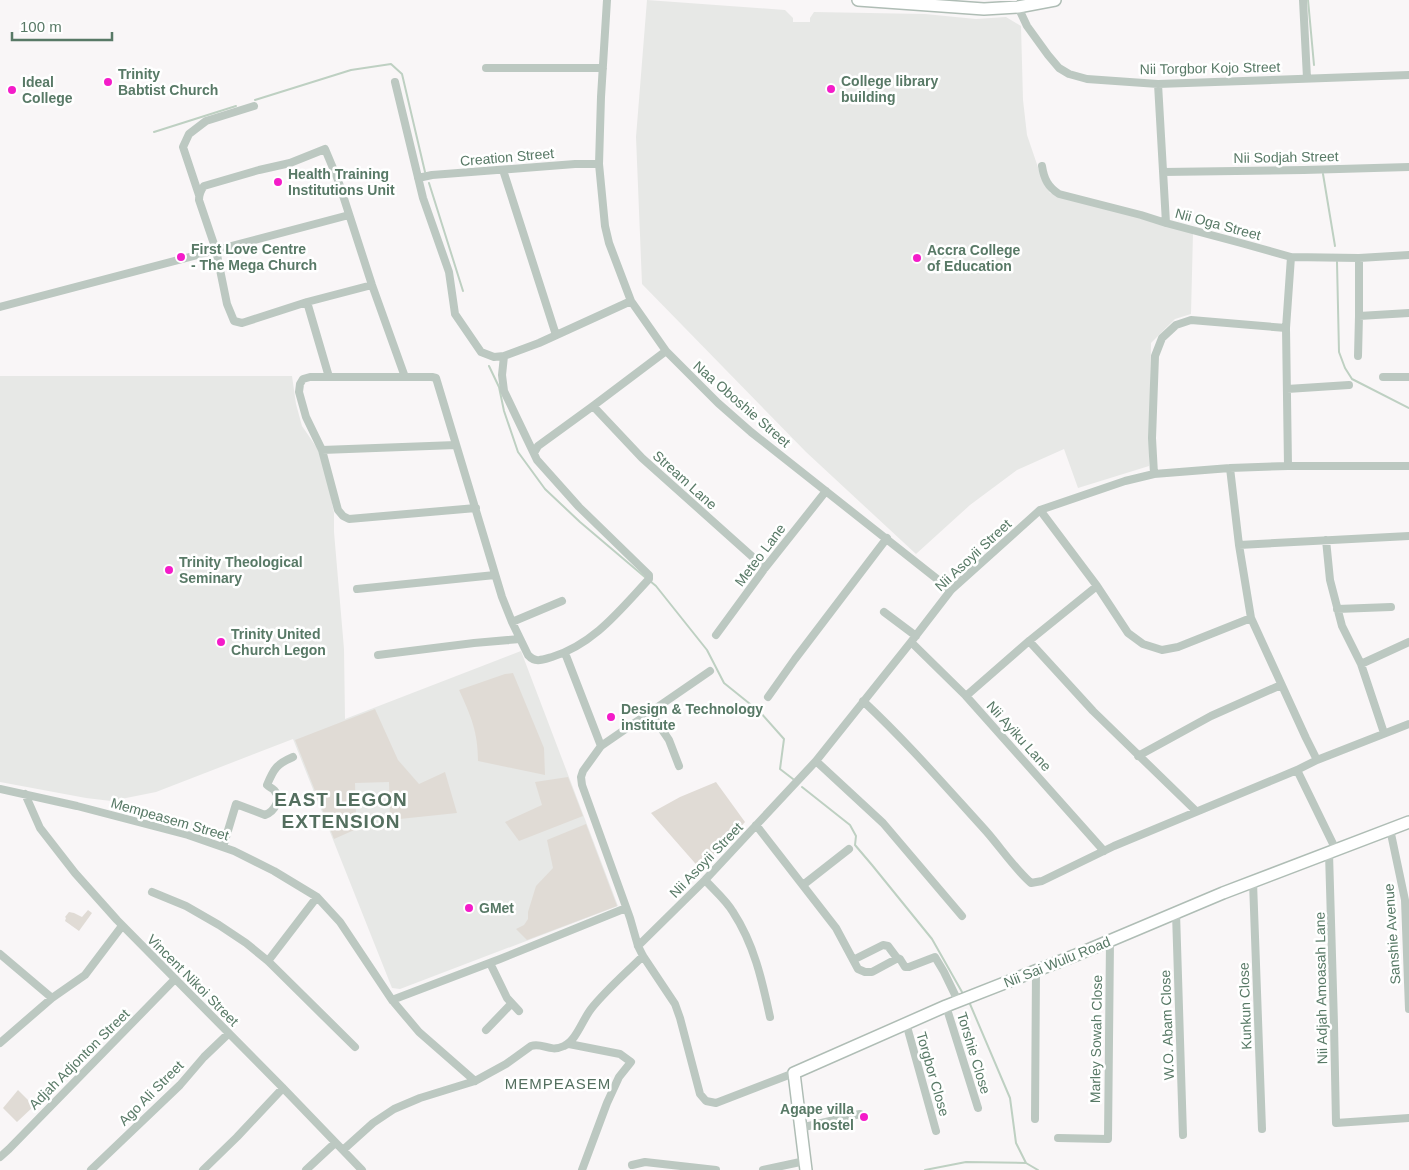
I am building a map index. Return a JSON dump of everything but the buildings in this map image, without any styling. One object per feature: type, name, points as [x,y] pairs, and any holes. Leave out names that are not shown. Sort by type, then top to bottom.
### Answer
[{"type":"street","name":"Naa Oboshie Street","points":[[607,0],[602,68],[599,164],[605,226],[609,243],[631,301],[666,350],[718,403],[751,432],[951,590]]},
{"type":"street","points":[[858,0],[953,3],[984,9],[1018,7],[1055,0]]},
{"type":"street","points":[[1303,0],[1307,78]]},
{"type":"street","name":"Nii Torgbor Kojo Street","points":[[1018,7],[1027,26],[1059,68],[1069,74],[1087,79],[1158,84],[1409,76]]},
{"type":"street","points":[[486,68],[602,68]]},
{"type":"street","points":[[395,82],[423,198],[449,272],[455,314],[481,352],[494,357],[504,356],[631,301]]},
{"type":"street","points":[[1158,84],[1166,223]]},
{"type":"street","points":[[254,106],[206,121],[189,134],[183,147],[216,250],[230,313],[234,320],[242,323],[307,302],[372,285]]},
{"type":"street","points":[[199,195],[200,190],[204,186],[259,170],[290,164],[325,149],[338,180],[372,285],[405,377]]},
{"type":"street","name":"Creation Street","points":[[418,178],[432,175],[575,164],[599,164]]},
{"type":"street","name":"Nii Oga Street","points":[[1042,166],[1046,181],[1059,194],[1291,257],[1359,258],[1409,255]]},
{"type":"street","name":"Nii Sodjah Street","points":[[1163,172],[1409,167]]},
{"type":"street","points":[[503,170],[556,335]]},
{"type":"street","points":[[0,307],[350,215]]},
{"type":"street","points":[[1288,466],[1286,328],[1291,257]]},
{"type":"street","points":[[1358,356],[1359,258]]},
{"type":"street","points":[[307,302],[329,377]]},
{"type":"street","points":[[1359,316],[1409,313]]},
{"type":"street","points":[[1154,474],[1152,438],[1155,356],[1162,338],[1176,325],[1191,320],[1286,328]]},
{"type":"street","points":[[534,453],[538,446],[666,350]]},
{"type":"street","points":[[476,508],[349,519],[343,516],[338,510],[322,450],[306,417],[300,384],[303,379],[310,377],[436,378],[476,508],[495,576],[520,639],[528,655],[536,661],[565,653],[608,624],[646,582],[649,575],[579,507],[537,460],[504,391],[502,375],[504,356]]},
{"type":"street","points":[[1383,377],[1409,377]]},
{"type":"street","points":[[1287,389],[1349,385]]},
{"type":"street","name":"Stream Lane","points":[[593,406],[642,458],[765,568]]},
{"type":"street","points":[[322,450],[456,445]]},
{"type":"street","name":"Nii Asoyii Street","points":[[638,946],[705,880],[816,761],[951,590],[1040,510],[1125,481],[1154,474],[1288,466],[1409,466]]},
{"type":"street","points":[[1230,468],[1239,545],[1251,618],[1318,760]]},
{"type":"street","name":"Meteo Lane","points":[[716,635],[765,568],[826,491]]},
{"type":"street","points":[[1040,510],[1097,586],[1128,632],[1143,644],[1162,650],[1178,647],[1251,618]]},
{"type":"street","points":[[1239,545],[1409,536]]},
{"type":"street","points":[[768,697],[794,659],[887,538]]},
{"type":"street","points":[[1326,540],[1330,580],[1342,626],[1361,664],[1384,733]]},
{"type":"street","points":[[357,589],[495,576]]},
{"type":"street","points":[[966,696],[1029,641],[1097,586]]},
{"type":"street","points":[[512,622],[562,601]]},
{"type":"street","points":[[1337,609],[1391,607]]},
{"type":"street","name":"Nii Ayiku Lane","points":[[884,612],[913,639],[966,696],[1104,851]]},
{"type":"street","points":[[378,656],[520,639]]},
{"type":"street","points":[[1029,641],[1093,711],[1196,811]]},
{"type":"street","points":[[1361,664],[1409,642]]},
{"type":"street","points":[[565,653],[601,746]]},
{"type":"street","points":[[569,1044],[591,1010],[643,956],[582,785],[581,777],[583,771],[601,746],[710,671]]},
{"type":"street","points":[[1138,756],[1212,716],[1281,685]]},
{"type":"street","points":[[863,701],[906,743],[1031,883],[1042,882],[1104,851],[1196,811],[1409,724]]},
{"type":"street","points":[[650,712],[669,740],[679,766]]},
{"type":"street","points":[[223,847],[236,804],[258,813],[266,815],[271,813],[277,804],[277,797],[275,791],[267,785],[274,769],[293,757]]},
{"type":"street","points":[[816,761],[883,823],[962,916]]},
{"type":"street","points":[[1297,770],[1333,851]]},
{"type":"street","name":"Mempeasem Street","points":[[0,789],[99,811],[188,835],[234,851],[274,871],[317,897],[340,922],[392,1000],[419,1032],[475,1081]]},
{"type":"street","name":"Vincent Nikoi Street","points":[[25,794],[31,812],[44,834],[75,873],[122,926],[362,1170]]},
{"type":"street","name":"Nii Sai Wulu Road","points":[[643,956],[675,1004],[700,1094],[706,1102],[716,1103],[794,1073],[946,1006],[1253,882],[1409,822]]},
{"type":"street","points":[[756,825],[836,928],[858,968],[865,972],[872,972],[897,958]]},
{"type":"street","name":"Sanshie Avenue","points":[[1390,829],[1407,900],[1409,1009]]},
{"type":"street","points":[[803,885],[849,849]]},
{"type":"street","name":"Nii Adjah Amoasah Lane","points":[[1333,851],[1336,1123],[1409,1118]]},
{"type":"street","points":[[705,880],[732,910],[746,934],[759,969],[770,1017]]},
{"type":"street","name":"Kunkun Close","points":[[1253,882],[1262,1129]]},
{"type":"street","points":[[152,892],[186,906],[246,943],[268,961],[355,1046]]},
{"type":"street","points":[[268,961],[317,897]]},
{"type":"street","points":[[392,1000],[626,908]]},
{"type":"street","name":"W.O. Abam Close","points":[[1176,913],[1183,1135]]},
{"type":"street","points":[[0,1043],[52,998],[85,975],[122,926]]},
{"type":"street","name":"Marley Sowah Close","points":[[1058,1138],[1108,1139],[1110,940]]},
{"type":"street","points":[[853,960],[883,945],[888,946],[906,967],[935,957],[958,1002]]},
{"type":"street","points":[[0,954],[52,998]]},
{"type":"street","points":[[490,963],[512,1004],[519,1011]]},
{"type":"street","points":[[1035,1119],[1036,971]]},
{"type":"street","name":"Adjah Adjonton Street","points":[[0,1157],[175,980]]},
{"type":"street","points":[[486,1030],[512,1004]]},
{"type":"street","name":"Torshie Close","points":[[946,1006],[978,1108]]},
{"type":"street","name":"Torgbor Close","points":[[906,1023],[936,1131]]},
{"type":"street","name":"Ago Ali Street","points":[[91,1170],[180,1085],[204,1057],[228,1034]]},
{"type":"street","points":[[343,1150],[373,1123],[394,1109],[420,1098],[475,1081],[506,1064],[535,1044],[555,1049],[569,1044],[620,1054],[631,1062],[619,1076],[582,1170]]},
{"type":"street","points":[[763,1170],[805,1166],[794,1073]]},
{"type":"street","points":[[203,1170],[283,1088]]},
{"type":"street","points":[[800,1128],[860,1114]]},
{"type":"street","points":[[306,1170],[335,1142]]},
{"type":"street","points":[[632,1165],[645,1162],[716,1170]]},
{"type":"shaded area","name":"Accra College of Education","points":[[647,0],[785,10],[793,18],[793,22],[810,22],[814,12],[925,14],[976,19],[1006,17],[1021,26],[1023,100],[1027,135],[1043,182],[1050,193],[1193,233],[1191,314],[1175,319],[1151,343],[1149,466],[1078,488],[1064,449],[1017,470],[970,505],[916,554],[806,452],[642,284],[636,137]]},
{"type":"shaded area","name":"Trinity Theological Seminary","points":[[0,376],[292,376],[296,404],[302,426],[324,461],[334,513],[344,649],[345,719],[521,651],[618,906],[400,989],[392,988],[293,739],[156,792],[111,801],[0,782]]},
{"type":"shaded area","points":[[513,673],[544,748],[545,775],[478,761],[477,741],[473,724],[459,690]]},
{"type":"shaded area","points":[[375,709],[398,760],[419,784],[445,772],[457,813],[390,820],[389,782],[355,783],[356,814],[361,827],[334,839],[295,740]]},
{"type":"shaded area","points":[[568,777],[583,816],[519,841],[505,822],[542,805],[535,782]]},
{"type":"shaded area","points":[[716,782],[745,822],[701,870],[651,813],[680,797]]},
{"type":"shaded area","points":[[586,824],[617,906],[527,940],[516,929],[524,925],[528,919],[528,912],[536,886],[553,868],[547,840]]},
{"type":"shaded area","points":[[88,910],[92,913],[79,931],[65,921],[65,917],[69,912],[82,917]]},
{"type":"shaded area","points":[[18,1090],[34,1106],[17,1122],[3,1108]]},
{"type":"waterway","points":[[1308,0],[1314,65]]},
{"type":"waterway","points":[[255,100],[351,70],[391,64],[402,74],[425,172]]},
{"type":"waterway","points":[[154,132],[236,106]]},
{"type":"waterway","points":[[1323,174],[1335,246]]},
{"type":"waterway","points":[[429,183],[463,291]]},
{"type":"waterway","points":[[1337,262],[1339,352],[1345,368],[1352,379],[1409,408]]},
{"type":"waterway","points":[[489,366],[499,387],[504,411],[518,452],[545,489],[580,522],[646,578]]},
{"type":"waterway","points":[[650,581],[707,650],[724,683],[760,712],[784,739],[780,769],[793,779]]},
{"type":"waterway","points":[[802,787],[850,825],[856,836],[855,845],[932,939],[962,992]]},
{"type":"waterway","points":[[970,1004],[1010,1098],[1016,1143],[1026,1163]]},
{"type":"waterway","points":[[925,1170],[966,1162],[1026,1163],[1038,1170]]},
{"type":"place","name":"Trinity Babtist Church","points":[[108,82]]},
{"type":"place","name":"College library building","points":[[831,89]]},
{"type":"place","name":"Ideal College","points":[[12,90]]},
{"type":"place","name":"Health Training Institutions Unit","points":[[278,182]]},
{"type":"place","name":"First Love Centre - The Mega Church","points":[[181,257]]},
{"type":"place","name":"Accra College of Education","points":[[917,258]]},
{"type":"place","name":"Trinity Theological Seminary","points":[[169,570]]},
{"type":"place","name":"Trinity United Church Legon","points":[[221,642]]},
{"type":"place","name":"Design & Technology institute","points":[[611,717]]},
{"type":"place","name":"GMet","points":[[469,908]]},
{"type":"place","name":"Agape villa hostel","points":[[864,1117]]},
{"type":"district","name":"EAST LEGON EXTENSION","points":[[341,810]]},
{"type":"district","name":"MEMPEASEM","points":[[558,1084]]}]
